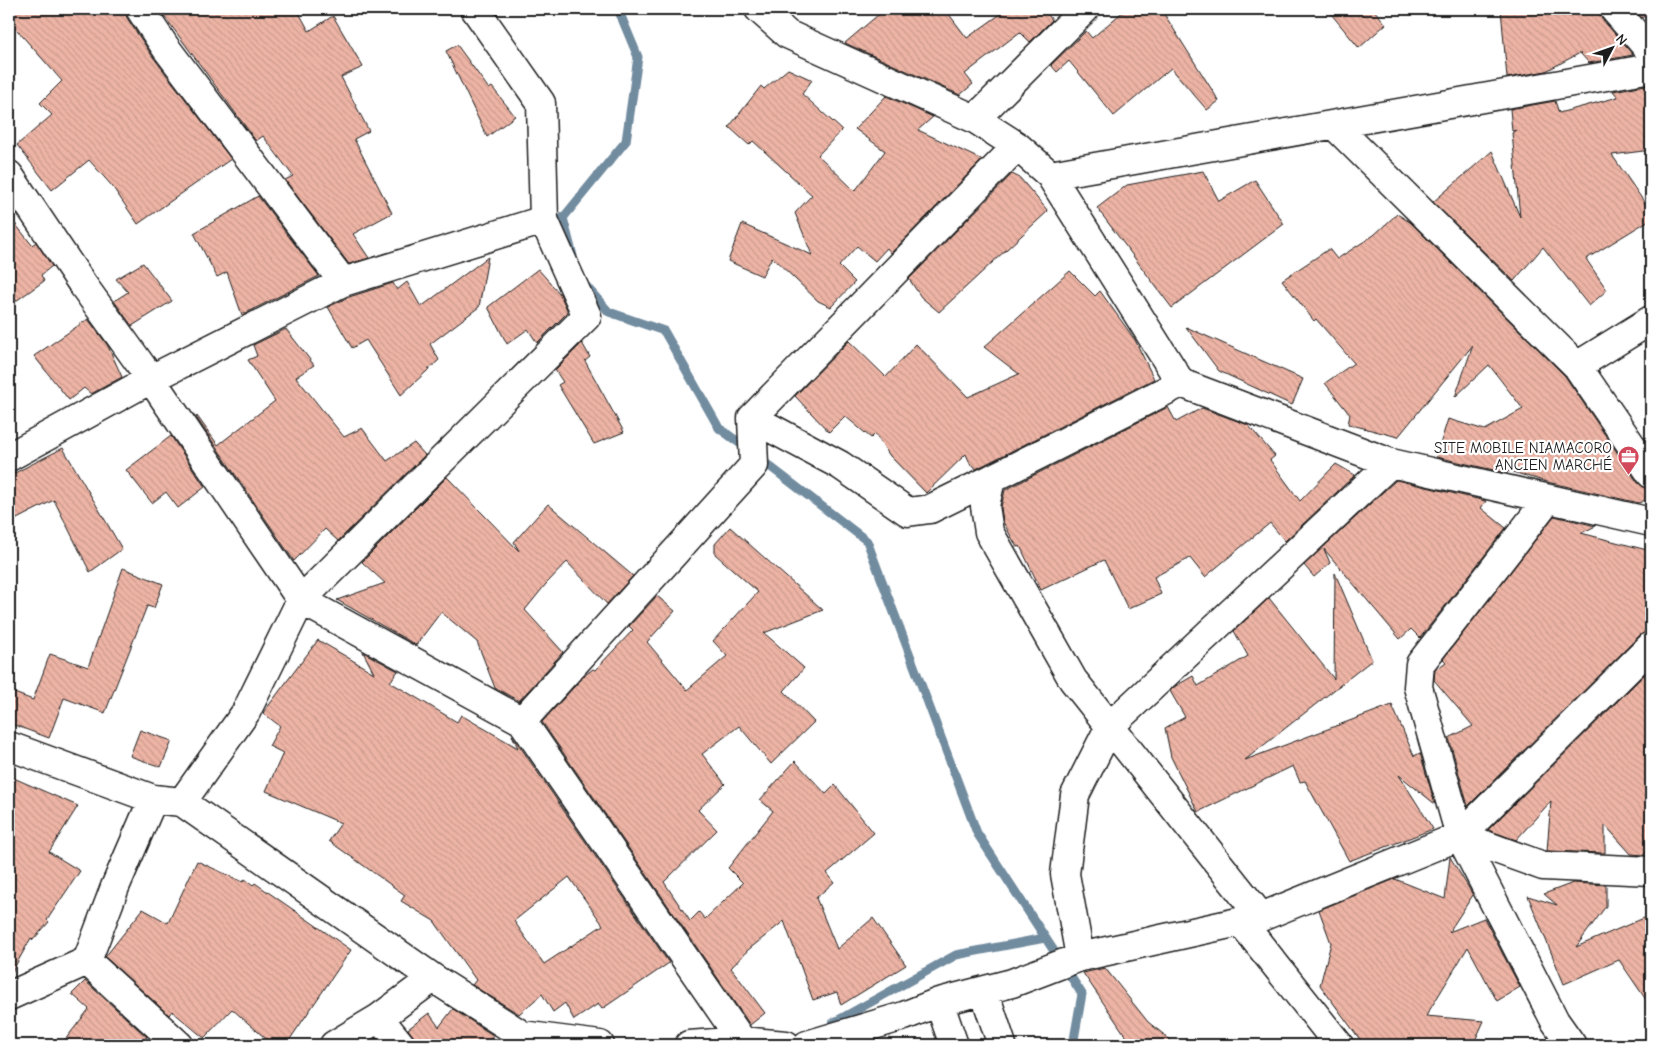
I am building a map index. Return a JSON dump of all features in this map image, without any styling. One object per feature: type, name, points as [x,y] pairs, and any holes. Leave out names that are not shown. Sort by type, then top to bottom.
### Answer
[{"type":"street","points":[[140,9],[166,48],[343,282]]},
{"type":"street","points":[[182,802],[246,712],[301,600],[587,316],[544,220],[541,103],[475,9]]},
{"type":"street","points":[[759,9],[787,34],[975,119],[1017,146],[1050,175],[1180,383],[1391,463],[1651,522]]},
{"type":"street","points":[[975,119],[1085,9]]},
{"type":"street","points":[[1614,9],[1651,52]]},
{"type":"street","points":[[1050,175],[1651,68]]},
{"type":"street","points":[[1334,124],[1577,366],[1651,474]]},
{"type":"street","points":[[522,721],[754,465],[752,418],[1017,146]]},
{"type":"street","points":[[9,175],[83,285],[151,379],[301,600],[522,721],[742,1041]]},
{"type":"street","points":[[9,457],[151,379],[343,282],[544,220]]},
{"type":"street","points":[[1577,366],[1651,320]]},
{"type":"street","points":[[752,418],[840,465],[908,512],[930,508],[1180,383]]},
{"type":"street","points":[[1080,958],[1065,874],[1075,795],[1110,726],[1391,463]]},
{"type":"street","points":[[991,478],[985,506],[989,532],[1073,680],[1110,726],[1251,920],[1338,1045]]},
{"type":"street","points":[[1548,499],[1420,664],[1418,687],[1460,836],[1554,1021],[1572,1045]]},
{"type":"street","points":[[807,1045],[904,1016],[939,1002],[1012,983],[1080,958],[1251,920],[1460,836],[1651,646]]},
{"type":"street","points":[[9,746],[154,799],[182,802],[433,978],[522,1035],[600,1045]]},
{"type":"street","points":[[9,996],[87,961],[115,887],[154,799]]},
{"type":"street","points":[[1460,836],[1543,866],[1651,871]]},
{"type":"street","points":[[87,961],[179,1045]]},
{"type":"street","points":[[334,1045],[379,1018],[433,978]]},
{"type":"street","points":[[984,991],[1002,1045]]},
{"type":"street","points":[[939,1002],[954,1045]]},
{"type":"street","points":[[379,1018],[401,1045]]},
{"type":"street","points":[[688,1045],[742,1041],[786,1045]]},
{"type":"building","points":[[9,9],[125,9],[127,18],[153,57],[231,159],[138,224],[112,186],[89,160],[52,190],[17,145],[52,115],[40,103],[62,81],[9,21]]},
{"type":"building","points":[[159,9],[297,9],[309,31],[333,16],[363,67],[341,77],[369,131],[354,139],[392,213],[353,234],[369,258],[349,264],[285,180],[293,176],[263,136],[256,141]]},
{"type":"building","points":[[885,9],[945,9],[967,38],[1002,13],[998,9],[1050,9],[1046,12],[1052,20],[1030,42],[1020,32],[965,74],[973,84],[960,95],[845,43]]},
{"type":"building","points":[[1126,9],[1161,9],[1219,101],[1207,110],[1171,68],[1114,116],[1069,61],[1057,72],[1051,65],[1086,31],[1092,38]]},
{"type":"building","points":[[1327,9],[1373,9],[1386,24],[1359,48]]},
{"type":"building","points":[[1501,9],[1599,9],[1602,19],[1633,55],[1589,63],[1580,53],[1546,71],[1507,78]]},
{"type":"building","points":[[1634,9],[1651,9],[1651,11],[1642,18]]},
{"type":"building","points":[[457,45],[489,89],[492,87],[515,116],[487,137],[446,51]]},
{"type":"building","points":[[788,69],[812,80],[802,94],[842,130],[818,155],[855,191],[885,151],[855,129],[886,96],[933,117],[918,130],[982,160],[891,253],[887,248],[875,261],[857,246],[839,266],[855,282],[831,307],[818,301],[772,257],[762,276],[728,261],[742,224],[812,255],[795,213],[812,195],[753,141],[749,145],[729,127],[761,86],[764,89]]},
{"type":"building","points":[[1651,84],[1651,150],[1612,155],[1651,212],[1651,219],[1586,259],[1607,290],[1589,306],[1543,247],[1514,281],[1433,202],[1492,151],[1520,217],[1512,133],[1516,130],[1512,131],[1510,109],[1555,101],[1559,113],[1618,97],[1613,91]]},
{"type":"building","points":[[1203,171],[1219,201],[1255,180],[1284,224],[1172,308],[1097,208],[1127,185]]},
{"type":"building","points":[[1012,174],[1020,178],[1048,211],[939,312],[921,297],[909,279]]},
{"type":"building","points":[[258,196],[319,276],[242,315],[227,272],[217,277],[194,233]]},
{"type":"building","points":[[1397,214],[1410,222],[1565,376],[1638,483],[1650,489],[1651,497],[1639,503],[1547,482],[1509,471],[1507,473],[1436,457],[1448,419],[1485,430],[1523,409],[1489,365],[1455,397],[1473,345],[1398,437],[1348,424],[1350,415],[1325,383],[1354,363],[1316,319],[1314,321],[1282,280],[1329,249],[1337,259],[1374,235]]},
{"type":"building","points":[[9,216],[32,245],[36,242],[52,266],[41,275],[44,281],[9,306]]},
{"type":"building","points":[[488,257],[479,307],[430,344],[439,360],[401,395],[366,340],[352,348],[328,307],[349,297],[393,283],[397,290],[407,282],[421,307]]},
{"type":"building","points":[[143,263],[172,301],[132,326],[114,301],[128,292],[116,279]]},
{"type":"building","points":[[538,269],[560,294],[568,312],[537,343],[528,329],[507,344],[488,307]]},
{"type":"building","points":[[1070,271],[1095,296],[1100,291],[1135,340],[1154,379],[976,469],[973,465],[971,466],[966,454],[926,493],[890,456],[875,434],[871,438],[845,416],[829,432],[795,396],[849,341],[886,377],[916,344],[968,397],[1019,374],[984,347]]},
{"type":"building","points":[[88,319],[108,346],[122,377],[91,394],[84,388],[69,400],[34,356]]},
{"type":"building","points":[[1186,327],[1303,379],[1292,405],[1219,371]]},
{"type":"building","points":[[286,329],[314,365],[296,377],[344,437],[362,428],[387,461],[414,443],[425,455],[338,541],[325,529],[294,561],[196,417],[218,445],[275,401],[248,360],[257,356],[253,345]]},
{"type":"building","points":[[582,343],[590,357],[585,361],[624,432],[594,444],[558,385],[563,382],[555,370]]},
{"type":"building","points":[[1168,407],[1176,422],[1202,408],[1248,425],[1275,456],[1270,460],[1300,501],[1336,464],[1355,475],[1285,541],[1270,523],[1205,577],[1190,558],[1154,577],[1161,594],[1128,609],[1104,560],[1041,590],[1020,546],[1017,547],[1003,522],[1001,507],[1005,490]]},
{"type":"building","points":[[171,436],[205,487],[178,508],[166,492],[152,503],[126,470]]},
{"type":"building","points":[[63,448],[122,549],[90,572],[54,500],[9,523],[9,476]]},
{"type":"building","points":[[447,477],[519,551],[514,542],[548,504],[633,576],[607,604],[567,562],[546,584],[525,610],[563,652],[519,701],[495,688],[477,642],[441,612],[416,645],[337,600],[385,583],[362,562]]},
{"type":"building","points":[[1396,480],[1486,501],[1481,508],[1506,528],[1420,638],[1411,629],[1400,639],[1324,549],[1330,563],[1314,577],[1304,565]]},
{"type":"building","points":[[1554,516],[1596,526],[1581,533],[1651,551],[1651,631],[1640,635],[1468,806],[1449,738],[1473,726],[1434,680],[1435,670],[1446,662],[1443,659]]},
{"type":"building","points":[[730,527],[823,610],[764,633],[804,668],[784,691],[814,722],[771,764],[739,726],[702,754],[725,784],[698,810],[717,830],[664,882],[690,921],[699,912],[705,919],[743,883],[728,868],[773,811],[760,800],[795,761],[826,794],[835,785],[874,833],[827,873],[834,882],[816,898],[837,949],[873,918],[906,965],[841,1005],[837,992],[813,1000],[784,921],[748,950],[731,968],[765,1013],[750,1025],[542,722],[585,675],[593,669],[595,670],[633,630],[629,626],[657,596],[675,611],[647,642],[687,690],[727,656],[713,641],[758,592],[715,554],[715,544]]},
{"type":"building","points":[[123,568],[163,584],[154,608],[147,606],[105,713],[64,698],[49,738],[9,723],[9,691],[33,700],[50,654],[88,667]]},
{"type":"building","points":[[1335,573],[1372,660],[1245,760],[1392,705],[1414,756],[1420,753],[1435,804],[1399,775],[1433,829],[1349,861],[1305,781],[1300,782],[1293,766],[1198,812],[1171,757],[1165,728],[1185,717],[1170,691],[1174,687],[1193,676],[1198,686],[1248,656],[1234,631],[1269,598],[1334,679]]},
{"type":"building","points":[[318,640],[374,673],[363,652],[398,671],[390,682],[457,722],[461,715],[518,748],[512,735],[669,963],[602,1009],[598,1004],[574,1020],[565,1003],[553,1012],[542,994],[519,1014],[472,985],[476,980],[434,921],[401,901],[405,895],[329,841],[341,823],[266,791],[283,753],[269,746],[280,726],[263,713]],"holes":[[[569,877],[603,925],[544,964],[514,921]]]},
{"type":"building","points":[[1651,668],[1651,845],[1644,855],[1631,854],[1605,825],[1605,853],[1547,851],[1551,801],[1516,840],[1488,830]]},
{"type":"building","points":[[140,730],[172,741],[161,767],[130,756]]},
{"type":"building","points":[[9,776],[78,806],[49,852],[80,871],[47,920],[49,922],[33,940],[31,938],[9,977]]},
{"type":"building","points":[[1450,857],[1473,895],[1449,932],[1484,918],[1520,987],[1497,1001],[1468,947],[1426,1016],[1484,1021],[1473,1045],[1364,1045],[1320,985],[1331,943],[1319,910],[1395,879],[1445,899]]},
{"type":"building","points":[[197,861],[243,882],[245,879],[253,885],[255,883],[351,950],[286,1045],[273,1045],[232,1009],[204,1038],[172,1011],[169,1015],[105,957],[143,909],[168,923]]},
{"type":"building","points":[[1573,883],[1606,885],[1606,906],[1576,947],[1651,915],[1651,1007],[1619,960],[1564,984],[1528,896],[1557,905],[1544,894]]},
{"type":"building","points":[[1105,968],[1148,1022],[1177,1045],[1132,1045],[1083,973]]},
{"type":"building","points":[[85,981],[147,1037],[138,1045],[61,1045],[89,1009],[72,994]]},
{"type":"building","points":[[453,1009],[494,1036],[483,1045],[416,1045],[408,1029],[429,1013],[439,1027]]},
{"type":"waterway","points":[[573,256],[563,218],[626,141],[638,57],[618,9]]},
{"type":"waterway","points":[[584,284],[609,312],[664,331],[719,428],[749,450]]},
{"type":"waterway","points":[[759,458],[867,541],[977,833],[1082,994],[1073,1045]]},
{"type":"waterway","points":[[833,1023],[956,955],[1045,938]]},
{"type":"place","name":"SITE MOBILE NIAMACORO ANCIEN MARCHÉ","points":[[1628,476]]}]
